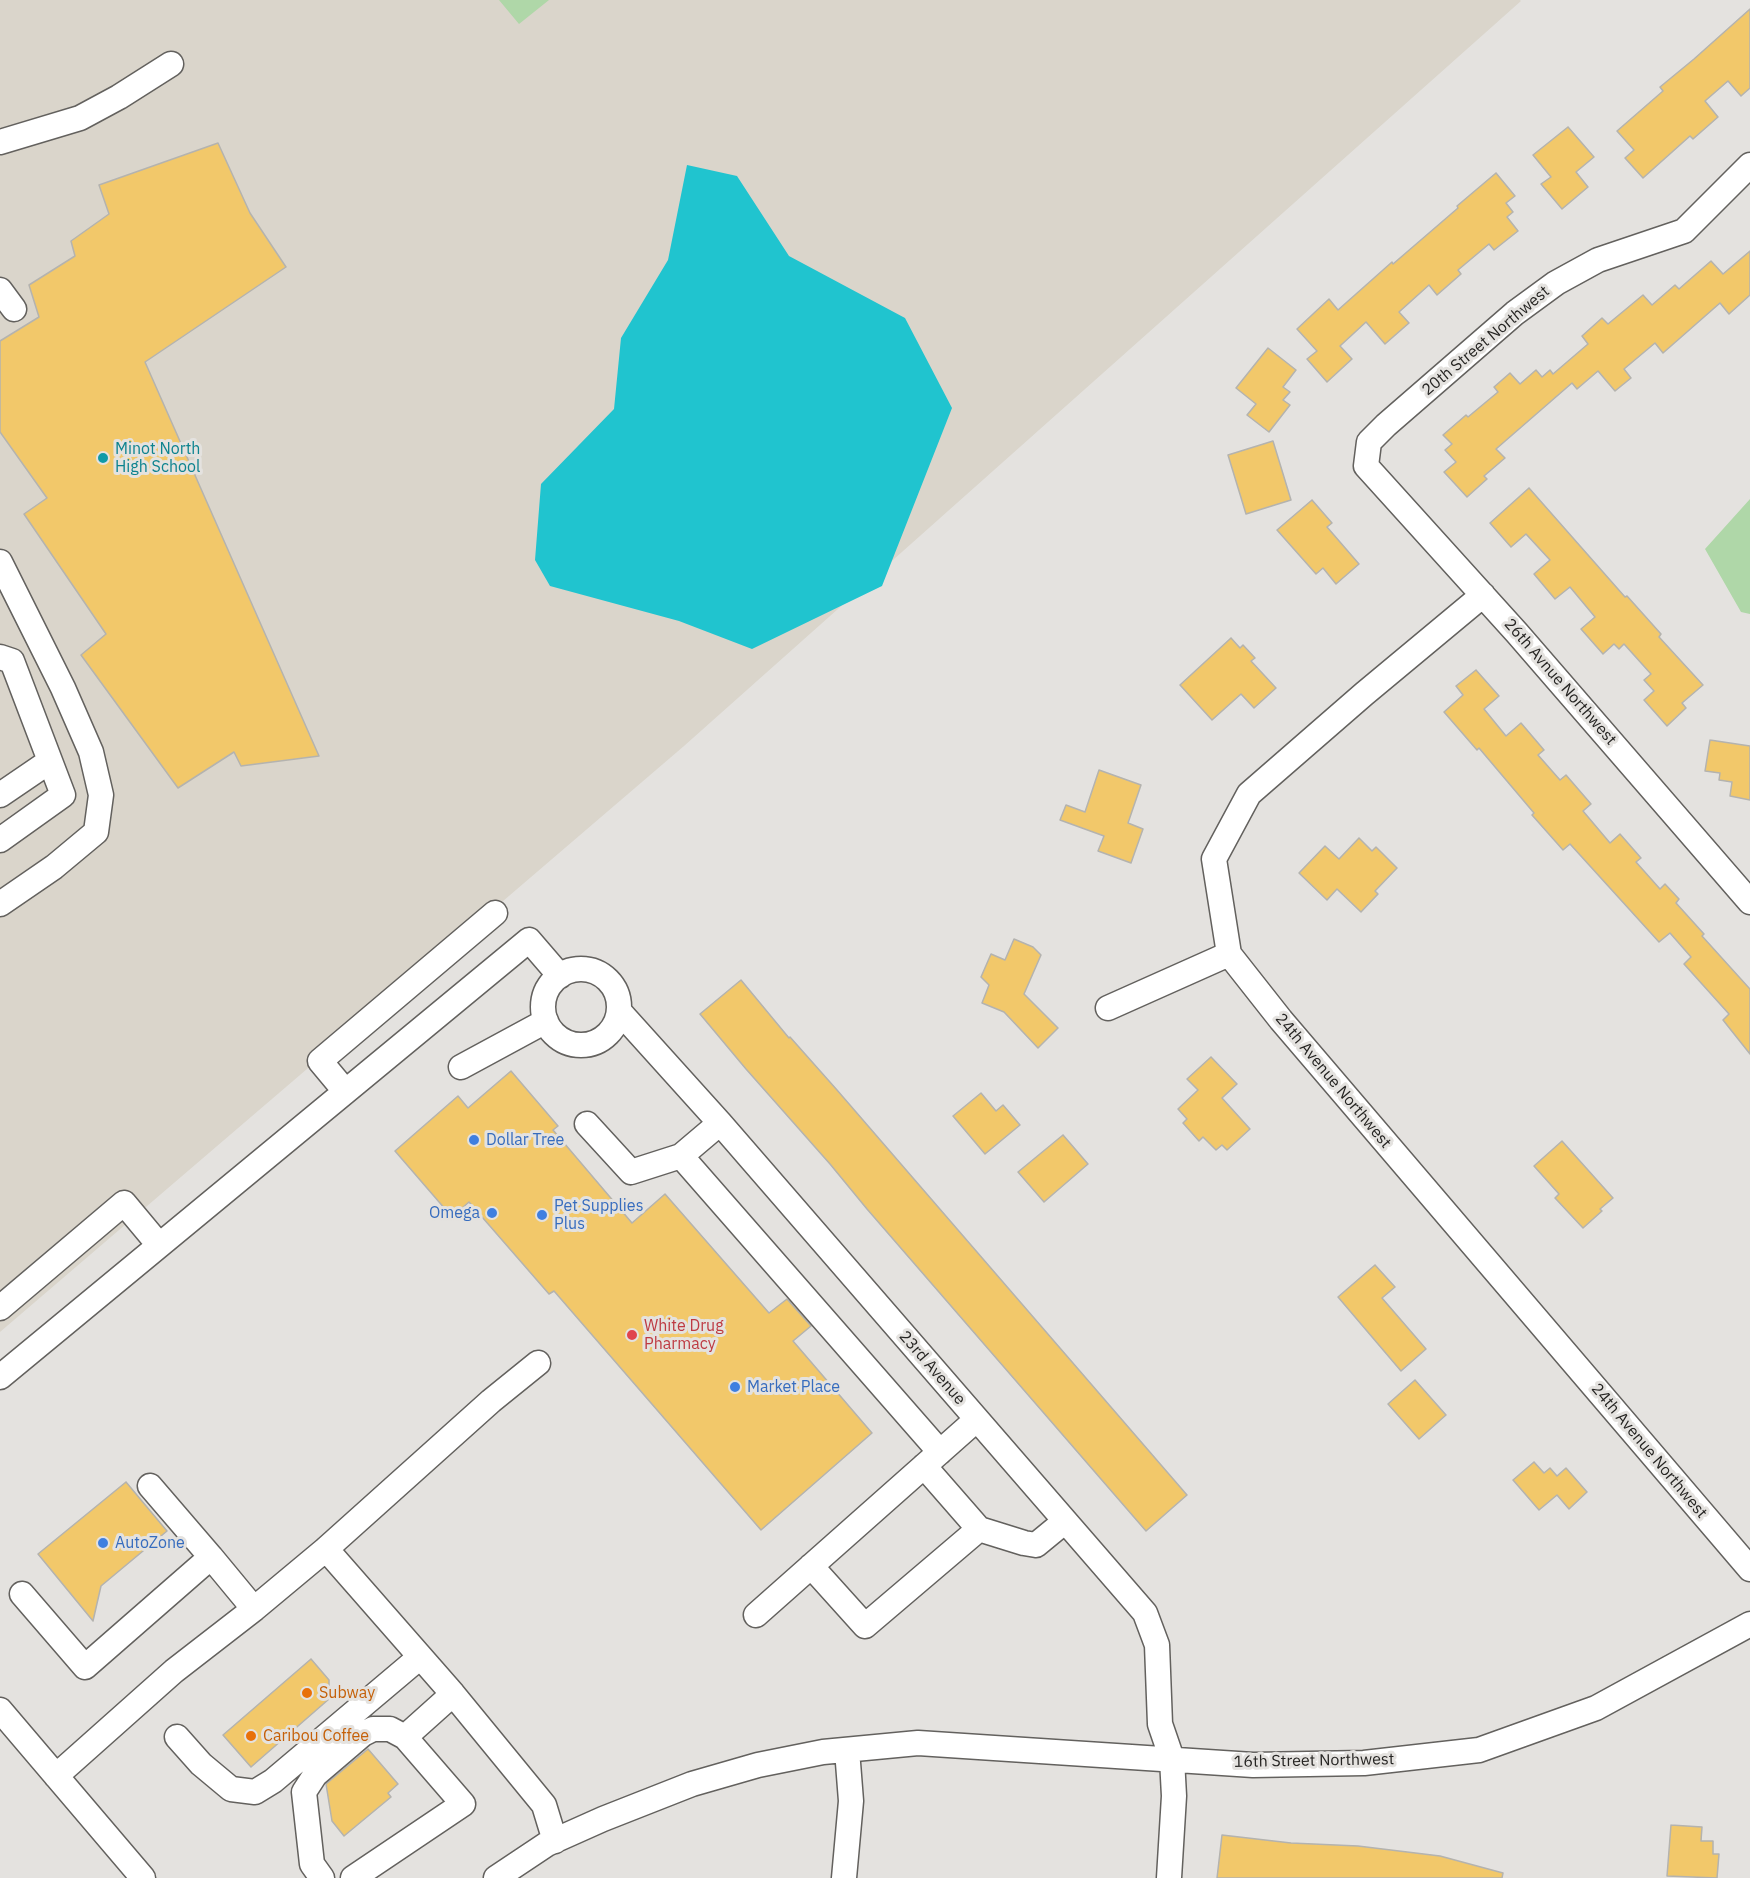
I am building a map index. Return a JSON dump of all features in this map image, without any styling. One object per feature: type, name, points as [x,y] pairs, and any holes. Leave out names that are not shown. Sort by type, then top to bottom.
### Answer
[{"type":"street","points":[[0,142],[80,118],[171,63]]},
{"type":"street","name":"20th Street Northwest","points":[[1366,466],[1369,442],[1515,312],[1556,283],[1598,260],[1684,231],[1750,165]]},
{"type":"street","points":[[0,290],[14,309]]},
{"type":"street","name":"26th Avnue Northwest","points":[[1366,466],[1483,595],[1749,899]]},
{"type":"street","points":[[0,904],[54,867],[96,832],[101,795],[91,752],[63,688],[2,569]]},
{"type":"street","points":[[1108,1008],[1228,954],[1214,859],[1250,794],[1364,694],[1483,595]]},
{"type":"street","points":[[0,657],[12,661],[63,795],[0,840]]},
{"type":"street","points":[[0,795],[50,761]]},
{"type":"street","points":[[345,1091],[320,1061],[495,913]]},
{"type":"street","points":[[0,1377],[528,940],[560,976]]},
{"type":"street","name":"24th Avenue Northwest","points":[[1228,954],[1281,1020],[1750,1569]]},
{"type":"street","points":[[583,969],[606,978],[614,987],[619,1011],[609,1033],[599,1041],[587,1045],[562,1040],[552,1032],[543,1008],[550,984],[571,970],[583,969]]},
{"type":"street","name":"23rd Avenue","points":[[619,1011],[720,1123],[1145,1613],[1157,1645],[1160,1724],[1172,1759],[1174,1796],[1169,1878]]},
{"type":"street","points":[[461,1067],[546,1021]]},
{"type":"street","points":[[587,1124],[631,1172],[681,1156],[720,1123]]},
{"type":"street","points":[[681,1156],[932,1459],[979,1529],[1036,1545],[1064,1522]]},
{"type":"street","points":[[0,1308],[124,1203],[159,1245]]},
{"type":"street","points":[[56,1776],[174,1671],[326,1549],[491,1401],[538,1363]]},
{"type":"street","points":[[756,1615],[976,1420]]},
{"type":"street","points":[[150,1486],[254,1609]]},
{"type":"street","points":[[811,1566],[866,1626],[979,1529]]},
{"type":"street","points":[[326,1549],[453,1694],[544,1805],[555,1841]]},
{"type":"street","points":[[22,1594],[85,1666],[211,1557]]},
{"type":"street","name":"16th Street Northwest","points":[[496,1878],[555,1841],[603,1819],[692,1784],[758,1765],[824,1752],[918,1743],[1253,1765],[1364,1763],[1479,1750],[1596,1708],[1750,1624]]},
{"type":"street","points":[[177,1737],[201,1764],[231,1789],[255,1792],[273,1781],[420,1657]]},
{"type":"street","points":[[405,1737],[453,1694]]},
{"type":"street","points":[[0,1710],[143,1878]]},
{"type":"street","points":[[322,1878],[312,1864],[304,1792],[315,1775],[363,1734],[373,1729],[390,1729],[405,1737],[462,1804],[353,1878]]},
{"type":"street","points":[[844,1878],[851,1801],[847,1750]]},
{"type":"shaded area","points":[[0,0],[1521,1],[684,746],[0,1332]]},
{"type":"green space","points":[[499,0],[549,0],[519,24]]},
{"type":"green space","points":[[1750,499],[1750,614],[1741,612],[1705,549]]},
{"type":"water","points":[[687,165],[737,176],[789,256],[905,318],[952,408],[882,586],[752,649],[679,621],[550,586],[535,560],[541,484],[614,409],[621,338],[668,260]]},
{"type":"building","points":[[1750,9],[1750,88],[1741,96],[1728,81],[1705,101],[1718,117],[1693,139],[1690,136],[1643,178],[1625,158],[1634,150],[1617,131],[1663,91],[1660,87]]},
{"type":"building","points":[[1568,127],[1594,157],[1576,172],[1588,187],[1562,209],[1541,184],[1551,177],[1533,155]]},
{"type":"building","name":"Minot North High School","points":[[218,143],[250,213],[286,267],[145,362],[319,756],[241,766],[234,752],[178,788],[81,655],[106,634],[24,514],[47,498],[0,432],[0,341],[39,317],[29,285],[75,256],[71,241],[109,214],[99,185]]},
{"type":"building","points":[[1496,173],[1515,196],[1506,203],[1513,212],[1507,217],[1518,231],[1494,250],[1489,244],[1458,270],[1461,274],[1437,295],[1429,285],[1399,312],[1409,323],[1385,344],[1366,322],[1340,346],[1352,359],[1327,382],[1307,359],[1317,351],[1297,329],[1329,299],[1338,310]]},
{"type":"building","points":[[1750,251],[1750,295],[1729,314],[1720,303],[1663,353],[1655,343],[1624,369],[1631,378],[1615,391],[1598,371],[1577,389],[1572,383],[1496,449],[1505,458],[1484,476],[1487,479],[1467,497],[1444,472],[1456,462],[1445,450],[1452,444],[1443,435],[1498,392],[1494,387],[1510,373],[1520,384],[1536,370],[1542,377],[1550,370],[1553,374],[1588,344],[1582,336],[1602,318],[1608,324],[1643,295],[1652,305],[1675,285],[1679,289],[1711,261],[1723,274]]},
{"type":"building","points":[[1268,348],[1296,370],[1283,387],[1290,392],[1283,400],[1290,405],[1269,432],[1247,415],[1256,404],[1236,388]]},
{"type":"building","points":[[1273,441],[1291,500],[1246,514],[1228,455]]},
{"type":"building","points":[[1529,488],[1625,597],[1627,596],[1661,634],[1659,637],[1703,685],[1682,703],[1686,708],[1667,726],[1644,700],[1654,691],[1644,680],[1651,674],[1624,644],[1619,649],[1614,644],[1603,654],[1581,629],[1595,617],[1570,587],[1555,599],[1534,574],[1550,560],[1526,534],[1511,547],[1490,523]]},
{"type":"building","points":[[1312,500],[1332,523],[1327,527],[1359,564],[1336,584],[1323,568],[1316,574],[1277,530]]},
{"type":"building","points":[[1231,638],[1240,648],[1243,645],[1255,658],[1251,661],[1276,688],[1254,708],[1241,694],[1212,720],[1180,685]]},
{"type":"building","points":[[1476,670],[1499,696],[1484,709],[1506,736],[1521,723],[1544,750],[1538,755],[1560,780],[1566,775],[1591,804],[1583,811],[1610,843],[1620,834],[1641,858],[1636,862],[1660,889],[1665,884],[1679,899],[1676,903],[1704,934],[1702,936],[1750,989],[1750,1054],[1723,1020],[1729,1014],[1684,964],[1691,957],[1670,933],[1659,942],[1570,844],[1563,850],[1479,748],[1477,750],[1444,712],[1463,695],[1456,686]]},
{"type":"building","points":[[1710,740],[1750,746],[1750,800],[1730,796],[1732,782],[1719,780],[1720,773],[1705,771]]},
{"type":"building","points":[[1099,770],[1141,785],[1128,823],[1143,829],[1131,863],[1098,851],[1104,836],[1060,820],[1066,805],[1085,812]]},
{"type":"building","points":[[1359,838],[1372,851],[1376,847],[1397,868],[1375,891],[1378,894],[1361,912],[1337,889],[1327,900],[1299,873],[1325,846],[1339,859]]},
{"type":"building","points":[[1014,939],[1033,947],[1041,955],[1024,994],[1058,1028],[1038,1048],[1004,1012],[982,1003],[989,985],[981,977],[991,954],[1005,960]]},
{"type":"building","points":[[741,980],[1187,1495],[1146,1531],[700,1014]]},
{"type":"building","points":[[1211,1057],[1237,1084],[1222,1098],[1250,1129],[1227,1150],[1222,1145],[1216,1150],[1203,1137],[1199,1141],[1183,1123],[1187,1119],[1178,1109],[1198,1090],[1187,1079]]},
{"type":"building","name":"Market Place","points":[[511,1071],[558,1126],[553,1130],[632,1223],[665,1194],[769,1313],[787,1299],[811,1326],[793,1341],[872,1433],[761,1530],[554,1291],[549,1294],[469,1202],[452,1217],[395,1151],[458,1096],[468,1108]]},
{"type":"building","points":[[981,1093],[996,1111],[1003,1105],[1020,1125],[985,1154],[953,1116]]},
{"type":"building","points":[[1063,1135],[1088,1164],[1044,1202],[1018,1172]]},
{"type":"building","points":[[1562,1141],[1613,1198],[1583,1228],[1555,1198],[1559,1194],[1534,1166]]},
{"type":"building","points":[[1375,1265],[1395,1287],[1382,1298],[1426,1349],[1401,1371],[1338,1297]]},
{"type":"building","points":[[1415,1380],[1446,1415],[1419,1439],[1388,1404]]},
{"type":"building","points":[[1534,1462],[1544,1473],[1550,1468],[1557,1476],[1566,1468],[1587,1492],[1569,1509],[1557,1495],[1539,1510],[1513,1480]]},
{"type":"building","name":"AutoZone","points":[[126,1482],[167,1531],[101,1586],[93,1621],[38,1554]]},
{"type":"building","points":[[311,1659],[329,1680],[329,1699],[251,1767],[223,1735]]},
{"type":"building","points":[[368,1749],[398,1784],[388,1793],[391,1797],[344,1836],[332,1821],[326,1784]]},
{"type":"building","points":[[1671,1825],[1702,1827],[1701,1841],[1713,1841],[1713,1854],[1719,1854],[1717,1878],[1667,1876]]},
{"type":"building","points":[[1222,1835],[1291,1843],[1358,1846],[1440,1856],[1503,1873],[1502,1878],[1217,1878]]},
{"type":"place","name":"Minot North High School","points":[[103,458]]},
{"type":"place","name":"Dollar Tree","points":[[474,1140]]},
{"type":"place","name":"Omega","points":[[492,1213]]},
{"type":"place","name":"Pet Supplies Plus","points":[[542,1215]]},
{"type":"place","name":"White Drug Pharmacy","points":[[632,1335]]},
{"type":"place","name":"Market Place","points":[[735,1387]]},
{"type":"place","name":"AutoZone","points":[[103,1543]]},
{"type":"place","name":"Subway","points":[[307,1693]]},
{"type":"place","name":"Caribou Coffee","points":[[251,1736]]}]
